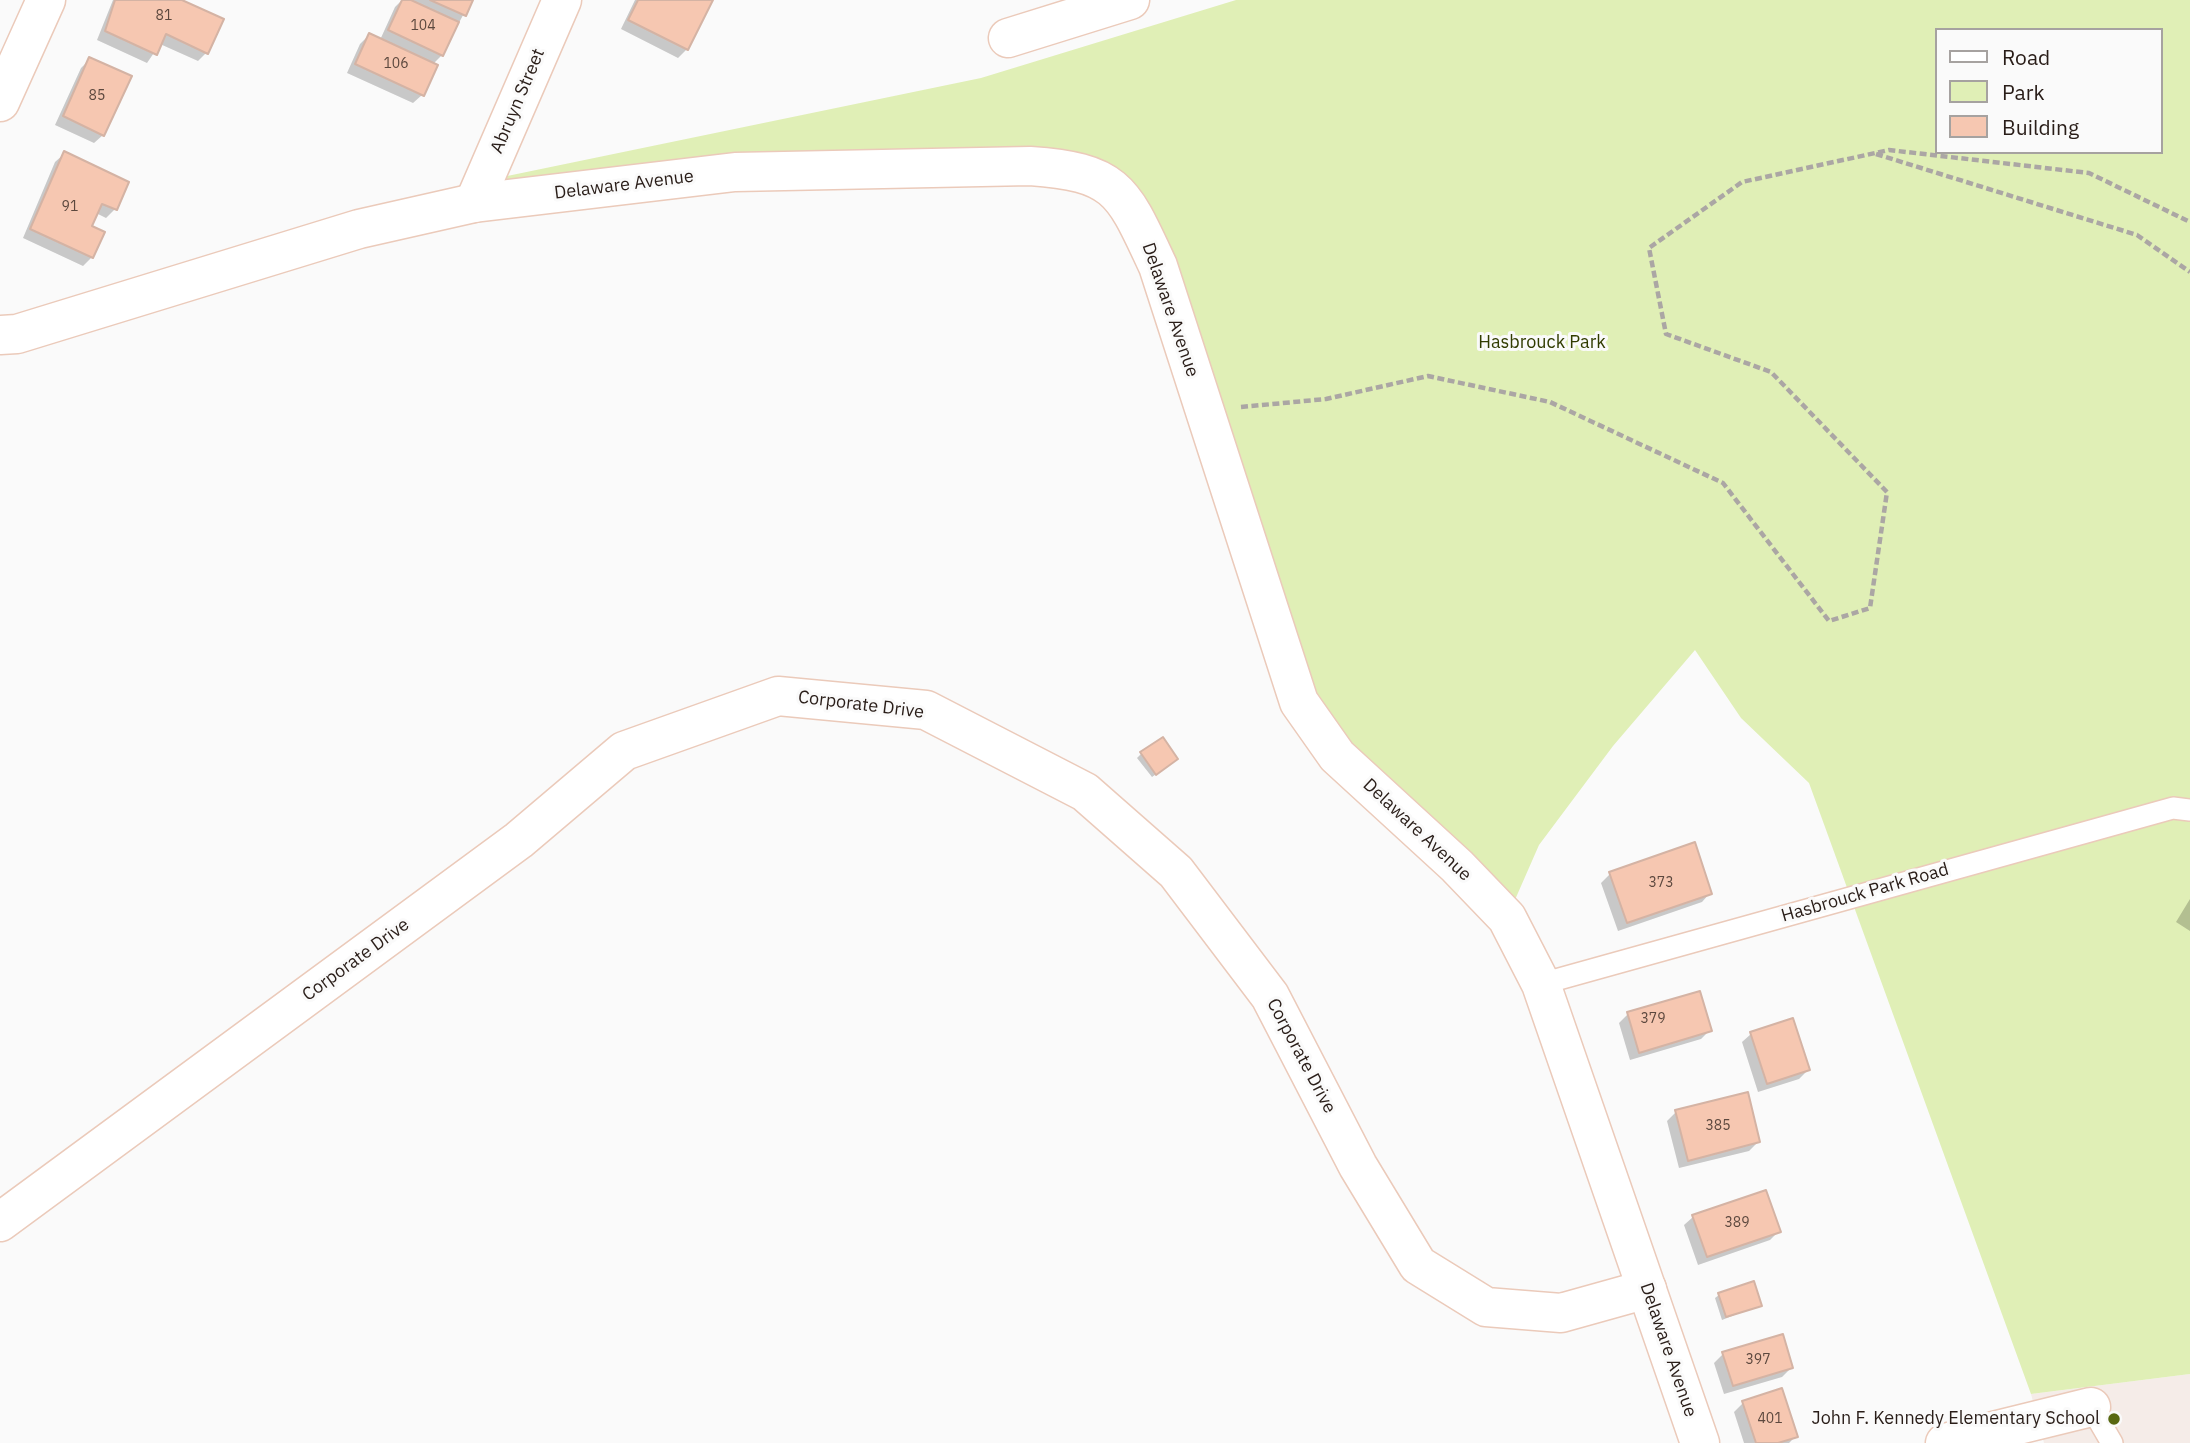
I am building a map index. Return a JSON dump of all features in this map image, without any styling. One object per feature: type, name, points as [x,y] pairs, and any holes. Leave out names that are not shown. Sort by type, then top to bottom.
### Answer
[{"type":"street","points":[[0,102],[46,0]]},
{"type":"street","name":"Abruyn Street","points":[[474,203],[562,0]]},
{"type":"street","points":[[1024,0],[1008,38],[1130,0]]},
{"type":"street","name":"Delaware Avenue","points":[[0,335],[17,334],[359,229],[474,203],[734,172],[1030,166],[1074,169],[1113,188],[1130,206],[1158,266],[1299,702],[1337,756],[1457,866],[1507,918],[1541,984],[1700,1443]]},
{"type":"street","name":"Corporate Drive","points":[[0,1222],[519,840],[624,751],[778,696],[926,710],[1085,792],[1166,863],[1270,996],[1358,1166],[1418,1265],[1486,1307],[1561,1313],[1647,1289]]},
{"type":"street","points":[[1945,1443],[2091,1407]]},
{"type":"lane","name":"Hasbrouck Park Road","points":[[1541,984],[2173,808],[2190,810]]},
{"type":"lane","points":[[2091,1407],[2112,1443]]},
{"type":"path","points":[[1205,411],[1326,399],[1427,376],[1550,402],[1723,483],[1829,621],[1870,608],[1887,492],[1772,372],[1666,334],[1649,248],[1742,182],[1889,150],[2089,173],[2190,222]]},
{"type":"path","points":[[1875,153],[2137,235],[2190,272]]},
{"type":"shaded area","name":"John F. Kennedy Elementary School","points":[[2190,1374],[2190,1443],[2044,1443],[2031,1394]]},
{"type":"green space","name":"Hasbrouck Park","points":[[1236,0],[2190,0],[2190,1374],[2031,1394],[1809,783],[1741,718],[1695,650],[1613,746],[1539,845],[1507,918],[1337,756],[1158,266],[1074,169],[483,181],[981,78]]},
{"type":"building","points":[[115,0],[182,0],[224,19],[208,54],[166,34],[157,55],[105,31]]},
{"type":"building","points":[[402,0],[411,0],[459,22],[443,56],[388,30]]},
{"type":"building","points":[[430,0],[473,0],[466,16]]},
{"type":"building","points":[[638,0],[713,0],[688,50],[628,20]]},
{"type":"building","points":[[369,33],[438,65],[424,96],[355,64]]},
{"type":"building","points":[[89,57],[132,76],[104,136],[63,116]]},
{"type":"building","points":[[64,151],[129,182],[117,210],[102,204],[92,226],[105,232],[93,258],[30,229]]},
{"type":"building","points":[[1163,737],[1178,759],[1156,775],[1140,752]]},
{"type":"building","points":[[1695,842],[1712,894],[1627,923],[1609,872]]},
{"type":"building","points":[[1700,991],[1712,1031],[1639,1053],[1627,1012]]},
{"type":"building","points":[[1793,1018],[1810,1070],[1767,1084],[1750,1032]]},
{"type":"building","points":[[1748,1092],[1760,1142],[1688,1161],[1675,1110]]},
{"type":"building","points":[[1766,1190],[1781,1232],[1707,1257],[1692,1215]]},
{"type":"building","points":[[1754,1281],[1762,1306],[1726,1317],[1718,1293]]},
{"type":"building","points":[[1783,1334],[1793,1368],[1733,1386],[1722,1352]]},
{"type":"building","points":[[1782,1388],[1798,1437],[1778,1443],[1756,1443],[1742,1401]]},
{"type":"place","name":"John F. Kennedy Elementary School","points":[[2114,1419]]}]
